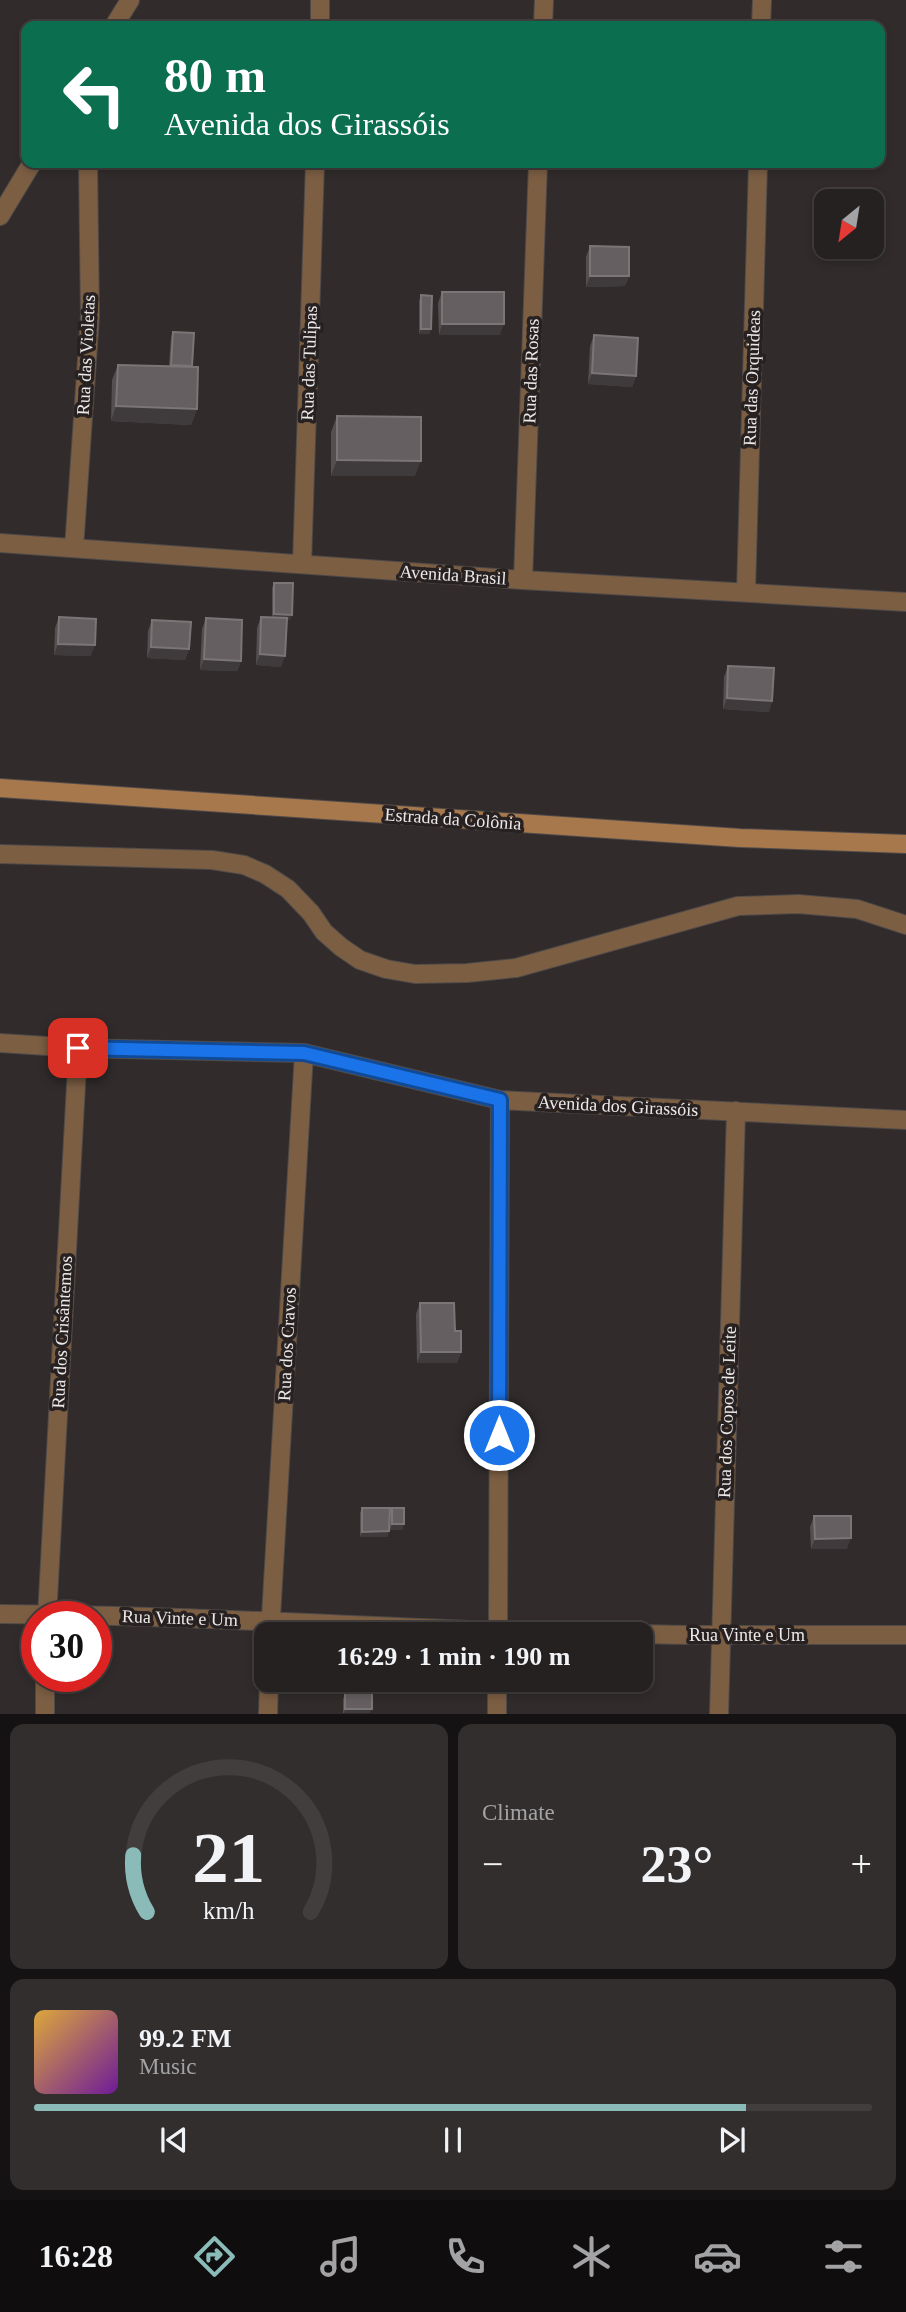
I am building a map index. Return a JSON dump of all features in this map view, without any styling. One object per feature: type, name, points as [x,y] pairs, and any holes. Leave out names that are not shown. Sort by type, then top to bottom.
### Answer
[{"type":"main road","name":"Estrada da Colônia","points":[[0,788],[740,838],[906,844]]},
{"type":"street","points":[[117,21],[130,0]]},
{"type":"street","points":[[320,0],[320,21]]},
{"type":"street","points":[[543,21],[544,0]]},
{"type":"street","points":[[761,21],[762,0]]},
{"type":"street","points":[[0,216],[29,168]]},
{"type":"street","name":"Rua das Violetas","points":[[74,548],[90,316],[88,168]]},
{"type":"street","name":"Rua das Tulipas","points":[[302,564],[315,168]]},
{"type":"street","name":"Rua das Rosas","points":[[523,580],[538,168]]},
{"type":"street","name":"Rua das Orquideas","points":[[746,592],[758,168]]},
{"type":"street","name":"Avenida Brasil","points":[[0,543],[523,580],[906,602]]},
{"type":"street","points":[[0,854],[212,860],[244,865],[265,874],[288,889],[311,913],[324,932],[360,960],[386,969],[415,974],[516,968],[737,906],[798,904],[857,909],[906,925]]},
{"type":"street","name":"Avenida dos Girassóis","points":[[0,1043],[78,1048],[304,1053],[500,1100],[906,1120]]},
{"type":"street","name":"Rua dos Crisântemos","points":[[48,1601],[78,1048]]},
{"type":"street","name":"Rua dos Cravos","points":[[270,1622],[304,1053]]},
{"type":"street","points":[[498,1622],[500,1100]]},
{"type":"street","name":"Rua dos Copos de Leite","points":[[719,1713],[736,1111]]},
{"type":"street","name":"Rua Vinte e Um","points":[[0,1614],[21,1615]]},
{"type":"street","name":"Rua Vinte e Um","points":[[112,1619],[254,1626]]},
{"type":"street","name":"Rua Vinte e Um","points":[[653,1634],[906,1635]]},
{"type":"street","points":[[45,1692],[45,1713]]},
{"type":"street","points":[[268,1713],[269,1692]]},
{"type":"street","points":[[497,1713],[498,1692]]},
{"type":"building","points":[[590,246],[629,247],[629,276],[590,276]]},
{"type":"building","points":[[442,292],[504,292],[504,324],[442,324]]},
{"type":"building","points":[[421,295],[432,296],[431,329],[421,329]]},
{"type":"building","points":[[173,332],[194,333],[192,366],[171,365]]},
{"type":"building","points":[[594,335],[638,338],[636,376],[592,373]]},
{"type":"building","points":[[118,365],[198,367],[197,409],[116,406]]},
{"type":"building","points":[[337,416],[421,417],[421,461],[337,460]]},
{"type":"building","points":[[274,583],[293,583],[292,615],[274,614]]},
{"type":"building","points":[[59,617],[96,619],[95,645],[58,644]]},
{"type":"building","points":[[261,617],[287,618],[285,656],[260,654]]},
{"type":"building","points":[[206,618],[242,620],[241,661],[204,659]]},
{"type":"building","points":[[152,620],[191,622],[189,649],[151,647]]},
{"type":"building","points":[[728,666],[774,668],[772,701],[727,698]]},
{"type":"building","points":[[420,1303],[454,1303],[455,1331],[461,1331],[461,1352],[421,1352]]},
{"type":"building","points":[[362,1508],[390,1508],[389,1531],[362,1532]]},
{"type":"building","points":[[392,1508],[404,1508],[404,1524],[392,1524]]},
{"type":"building","points":[[814,1516],[851,1516],[851,1538],[815,1539]]},
{"type":"building","points":[[345,1693],[372,1693],[372,1709],[345,1709]]},
{"type":"route","points":[[78,1048],[304,1053],[500,1100],[499,1435]]}]
